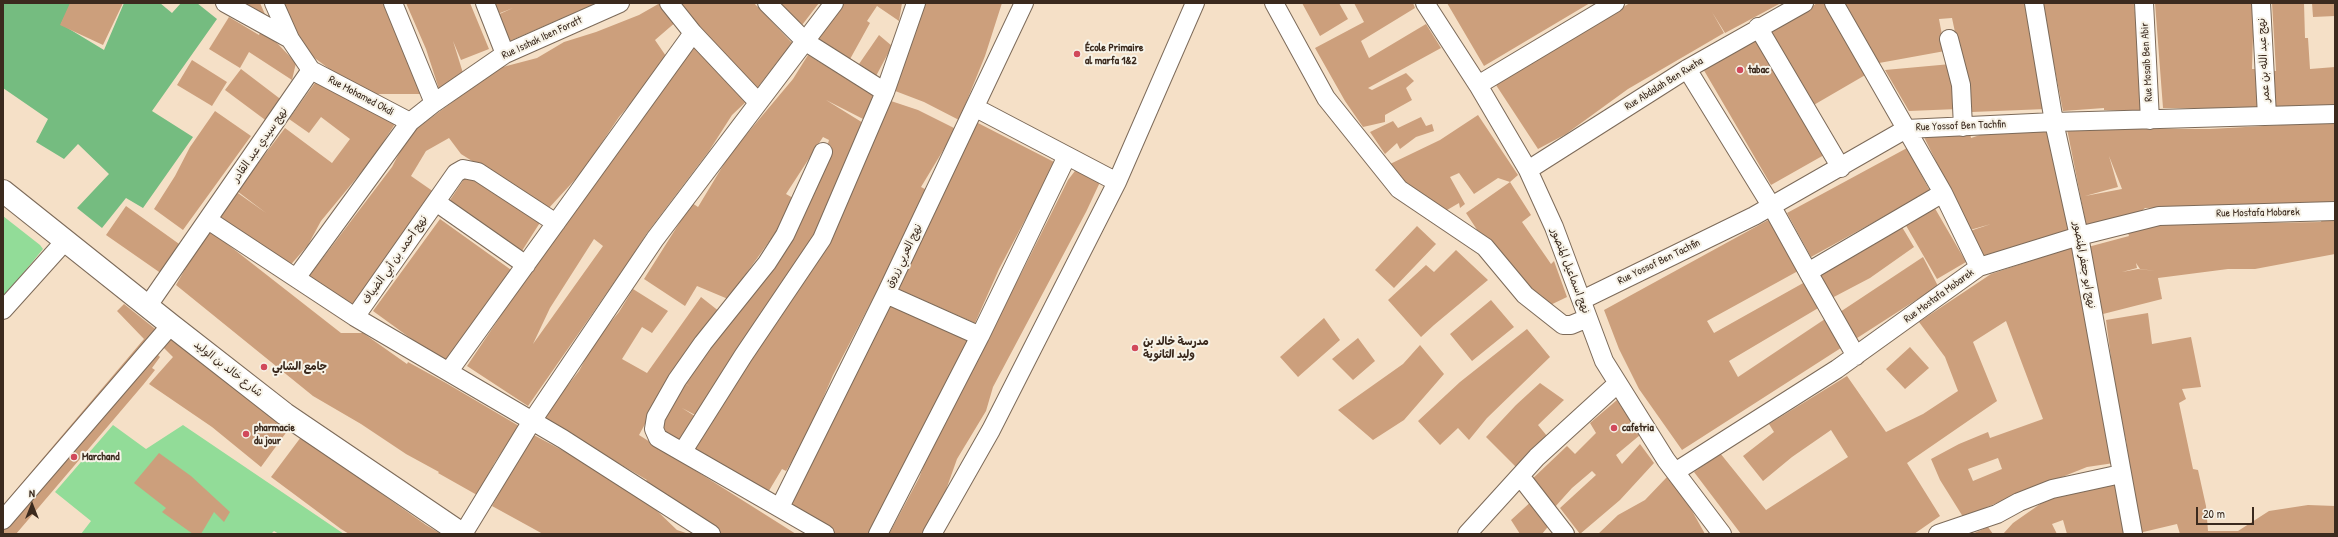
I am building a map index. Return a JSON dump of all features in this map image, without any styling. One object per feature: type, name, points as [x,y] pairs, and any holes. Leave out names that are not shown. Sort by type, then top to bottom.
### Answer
[{"type":"street","points":[[225,3],[290,39]]},
{"type":"street","points":[[274,3],[290,39],[311,70]]},
{"type":"street","points":[[393,3],[434,103]]},
{"type":"street","points":[[485,3],[505,54]]},
{"type":"street","points":[[669,3],[693,33],[758,102]]},
{"type":"street","points":[[767,3],[806,42],[885,92]]},
{"type":"street","points":[[462,534],[532,421],[655,239],[758,102],[806,42],[834,3]]},
{"type":"street","points":[[683,451],[743,356],[822,239],[885,92],[916,3]]},
{"type":"street","name":"نهج العربي زروق","points":[[780,507],[886,294],[976,108],[1024,3]]},
{"type":"street","points":[[932,534],[991,430],[1117,182],[1195,3]]},
{"type":"street","points":[[1274,3],[1326,98],[1399,190],[1485,246],[1524,295],[1563,325],[1571,325],[1588,318]]},
{"type":"street","name":"نهج اسماعيل المنصور","points":[[1425,3],[1478,85],[1528,170],[1554,226],[1604,361],[1617,384],[1675,472],[1722,534]]},
{"type":"street","points":[[1478,85],[1615,3]]},
{"type":"street","name":"Rue Abdalah Ben Rweha","points":[[1528,170],[1687,69],[1758,27],[1804,3]]},
{"type":"street","points":[[1834,3],[1943,193],[1979,266]]},
{"type":"street","name":"نهج ابو جعفر المنصور","points":[[2034,3],[2054,122],[2079,236],[2132,531]]},
{"type":"street","name":"Rue Mosaib Ben Abir","points":[[2144,3],[2150,120]]},
{"type":"street","name":"نهج عبد الله بن عمر","points":[[2261,3],[2267,116]]},
{"type":"street","name":"Rue Isshak Iben Foratt","points":[[296,278],[410,122],[434,103],[505,54],[610,5]]},
{"type":"street","points":[[1758,27],[1841,168]]},
{"type":"street","points":[[449,371],[693,33]]},
{"type":"street","points":[[1949,40],[1961,85],[1963,127]]},
{"type":"street","points":[[1687,69],[1772,206],[1856,356]]},
{"type":"street","name":"Rue Mohamed Okdi","points":[[311,70],[410,122]]},
{"type":"street","name":"نهج سيدي عبد القادر","points":[[147,306],[311,70]]},
{"type":"street","points":[[976,108],[1117,182]]},
{"type":"street","name":"Rue Yossof Ben Tachfin","points":[[1582,300],[1772,206],[1841,168],[1906,129],[2054,122],[2335,114]]},
{"type":"street","points":[[823,152],[785,235],[770,258],[703,343],[677,380],[656,417],[654,429],[658,438],[825,534]]},
{"type":"street","points":[[878,534],[980,336],[1067,156]]},
{"type":"street","name":"نهج أحمد بن أبي الضياف","points":[[355,317],[456,173],[463,169],[478,172],[556,223]]},
{"type":"street","name":"شارع خالد بن الوليد","points":[[3,190],[171,325],[323,441],[462,534]]},
{"type":"street","points":[[1808,272],[1943,193]]},
{"type":"street","points":[[436,202],[526,265]]},
{"type":"street","name":"Rue Mostafa Mobarek","points":[[1675,472],[1856,356],[1979,266],[2079,236],[2159,216],[2335,211]]},
{"type":"street","points":[[208,220],[355,317],[449,371],[642,488],[711,534]]},
{"type":"street","points":[[3,310],[66,240]]},
{"type":"street","points":[[886,294],[980,336]]},
{"type":"street","points":[[3,520],[171,325]]},
{"type":"street","points":[[1467,534],[1537,457],[1617,384]]},
{"type":"street","points":[[1938,534],[1997,514],[2019,502],[2052,489],[2121,474]]},
{"type":"street","points":[[1520,476],[1565,534]]},
{"type":"green space","points":[[3,3],[71,3],[61,24],[104,50],[124,3],[160,3],[172,13],[181,3],[197,3],[217,19],[152,111],[193,137],[143,208],[126,198],[102,228],[77,208],[109,174],[78,144],[64,159],[36,142],[48,119],[3,88]]},
{"type":"green space","points":[[3,216],[43,249],[3,298]]},
{"type":"green space","points":[[113,425],[146,449],[183,425],[344,534],[279,534],[274,531],[271,534],[81,534],[91,521],[55,492]]},
{"type":"building","points":[[70,3],[123,3],[103,45],[60,25]]},
{"type":"building","points":[[233,3],[260,3],[268,21]]},
{"type":"building","points":[[281,3],[384,3],[423,94],[374,94],[343,79],[297,45]]},
{"type":"building","points":[[406,3],[470,3],[489,49],[461,60],[453,41],[463,73],[439,89],[426,49]]},
{"type":"building","points":[[491,3],[592,3],[593,5],[505,43],[495,16],[513,8],[495,15]]},
{"type":"building","points":[[660,3],[677,21],[655,40],[668,59],[619,117],[582,172],[548,209],[461,154],[449,138],[426,151],[411,176],[434,192],[411,222],[352,311],[307,279],[392,167],[409,134],[499,68],[537,58],[564,42],[596,32],[639,15]]},
{"type":"building","points":[[680,3],[754,3],[794,45],[778,61],[754,92]]},
{"type":"building","points":[[776,3],[819,3],[799,29]]},
{"type":"building","points":[[839,3],[902,3],[899,21],[877,6],[867,21],[870,23],[849,61],[814,43]]},
{"type":"building","points":[[922,3],[1002,3],[985,56],[959,120],[924,102],[890,89]]},
{"type":"building","points":[[1302,3],[1339,3],[1348,19],[1320,36]]},
{"type":"building","points":[[1354,3],[1413,3],[1415,8],[1361,41],[1369,58],[1426,24],[1441,48],[1368,88],[1372,90],[1406,73],[1414,81],[1406,88],[1412,100],[1385,115],[1385,122],[1363,127],[1345,101],[1315,48],[1364,22]]},
{"type":"building","points":[[1447,3],[1590,3],[1484,66]]},
{"type":"building","points":[[1630,3],[1781,3],[1725,33],[1712,12],[1724,33],[1628,89],[1566,134],[1538,149],[1496,85],[1558,45]]},
{"type":"building","points":[[1817,3],[1825,3],[1867,74],[1812,106],[1767,32],[1797,17]]},
{"type":"building","points":[[1844,3],[2029,3],[2046,109],[1972,112],[1952,18],[1939,19],[1945,51],[1879,63]]},
{"type":"building","points":[[2042,3],[2134,3],[2141,70],[2140,111],[2104,110],[2104,108],[2063,111]]},
{"type":"building","points":[[2155,3],[2254,3],[2252,69],[2261,69],[2261,108],[2163,108]]},
{"type":"building","points":[[2272,3],[2304,3],[2305,38],[2308,38],[2310,69],[2335,67],[2335,105],[2275,108],[2272,71],[2276,71]]},
{"type":"building","points":[[2312,3],[2335,3],[2335,16],[2313,17]]},
{"type":"building","points":[[229,17],[259,35],[261,31],[278,44],[296,63],[292,80],[249,52],[240,68],[209,49]]},
{"type":"building","points":[[879,35],[892,46],[876,76],[859,64]]},
{"type":"building","points":[[1756,36],[1824,155],[1771,185],[1702,67]]},
{"type":"building","points":[[695,47],[750,98],[732,115],[709,151],[647,233],[528,406],[467,366],[498,320],[516,288],[664,84]],"holes":[[[594,239],[603,246],[533,344],[550,308]]]},
{"type":"building","points":[[808,55],[873,95],[865,120],[826,100],[868,126],[828,218],[699,417],[682,408],[698,418],[682,444],[656,430],[682,382],[691,387],[681,381],[819,174],[829,140],[823,137],[786,194],[793,198],[778,229],[728,299],[697,286],[685,306],[644,279],[692,203],[698,207],[730,154],[793,79]]},
{"type":"building","points":[[192,60],[227,82],[212,106],[177,85]]},
{"type":"building","points":[[1951,64],[1958,109],[1909,111],[1885,70]]},
{"type":"building","points":[[241,69],[283,101],[268,122],[225,90]]},
{"type":"building","points":[[317,80],[395,124],[373,158],[321,221],[308,245],[287,269],[216,218],[235,191],[266,213],[237,191],[285,128],[332,163],[350,139],[321,117],[309,133],[289,119]]},
{"type":"building","points":[[885,99],[918,110],[956,129],[921,187],[929,191],[833,375],[805,440],[786,471],[782,469],[767,494],[693,447],[768,329]]},
{"type":"building","points":[[215,111],[251,136],[183,230],[154,209],[175,176],[190,147]]},
{"type":"building","points":[[1478,115],[1518,175],[1510,182],[1498,178],[1474,194],[1459,173],[1450,177],[1465,204],[1460,208],[1459,203],[1442,213],[1413,193],[1388,165],[1440,140]]},
{"type":"building","points":[[1421,117],[1426,126],[1432,124],[1434,131],[1416,137],[1400,149],[1397,143],[1385,154],[1370,132],[1393,121],[1398,128]]},
{"type":"building","points":[[976,122],[1056,163],[1042,193],[1026,218],[999,269],[975,323],[898,289]]},
{"type":"building","points":[[2335,122],[2335,203],[2145,208],[2138,214],[2087,229],[2067,129],[2210,129]],"holes":[[[2109,156],[2122,189],[2085,196],[2118,187]]]},
{"type":"building","points":[[2050,129],[2075,229],[1981,262],[1970,231],[1991,224],[1970,230],[1923,135],[1970,133],[1971,138],[1995,130]]},
{"type":"building","points":[[1907,148],[1930,191],[1811,257],[1787,213]]},
{"type":"building","points":[[1078,167],[1101,180],[1086,212],[993,387],[986,411],[957,459],[946,490],[922,534],[889,534],[919,478],[933,442],[968,373],[1022,272],[1068,180]]},
{"type":"building","points":[[468,173],[541,221],[520,254],[446,206]]},
{"type":"building","points":[[1510,182],[1531,215],[1522,222],[1551,264],[1554,261],[1567,297],[1544,308],[1489,248],[1466,213]]},
{"type":"building","points":[[1933,205],[1966,262],[1937,279],[1904,222]]},
{"type":"building","points":[[126,206],[182,246],[162,274],[106,235]]},
{"type":"building","points":[[2322,218],[2335,218],[2335,254],[2255,269],[2228,269],[2158,278],[2162,299],[2103,314],[2088,247],[2129,236],[2128,233],[2156,225],[2321,222]],"holes":[[[2136,263],[2140,269],[2156,271],[2138,269],[2122,272],[2137,268]]]},
{"type":"building","points":[[440,219],[514,272],[446,364],[373,311]]},
{"type":"building","points":[[1770,219],[1798,271],[1707,321],[1714,333],[1805,282],[1820,307],[1729,361],[1738,377],[1828,317],[1844,346],[1682,450],[1639,389],[1619,349],[1604,310]]},
{"type":"building","points":[[1899,222],[1914,247],[1870,278],[1830,299],[1815,271]]},
{"type":"building","points":[[1417,226],[1436,244],[1394,288],[1375,270]]},
{"type":"building","points":[[208,229],[341,333],[363,333],[407,364],[408,362],[446,383],[519,426],[495,462],[477,495],[406,454],[361,424],[313,396],[176,285]]},
{"type":"building","points":[[2072,247],[2114,463],[2087,467],[1987,507],[1965,520],[1940,480],[1931,459],[1959,444],[1988,432],[1990,438],[2043,419],[2006,321],[1973,342],[1997,401],[1907,463],[1940,516],[1914,534],[1741,534],[1694,472],[1720,453],[1766,510],[1848,457],[1831,430],[1792,457],[1763,481],[1743,456],[1774,432],[1769,424],[1847,376],[1886,432],[1923,414],[1958,391],[1945,357],[1919,322],[1991,274]],"holes":[[[1998,458],[2002,469],[1973,481],[1968,469]]]},
{"type":"building","points":[[1456,250],[1488,280],[1421,337],[1388,300],[1426,265],[1434,272]]},
{"type":"building","points":[[1923,257],[1938,286],[1854,340],[1840,312]]},
{"type":"building","points":[[633,289],[668,311],[652,333],[642,327],[622,359],[647,373],[701,297],[720,312],[667,384],[639,435],[796,534],[721,534],[660,495],[646,481],[647,480],[542,418],[579,371],[595,341],[619,312]]},
{"type":"building","points":[[1491,300],[1514,327],[1472,361],[1450,334]]},
{"type":"building","name":"Marchand","points":[[124,304],[159,332],[3,514],[3,505],[144,339],[117,311]]},
{"type":"building","points":[[887,305],[970,340],[868,534],[833,534],[787,508]]},
{"type":"building","points":[[2148,313],[2152,344],[2191,337],[2201,387],[2182,389],[2186,399],[2179,403],[2193,469],[2198,470],[2206,506],[2208,531],[2238,531],[2269,511],[2308,505],[2335,506],[2335,534],[2180,534],[2177,524],[2139,533],[2126,440],[2117,404],[2106,320]]},
{"type":"building","points":[[1324,318],[1340,340],[1298,377],[1280,357]]},
{"type":"building","points":[[1527,329],[1550,357],[1487,418],[1469,440],[1458,428],[1440,445],[1418,421],[1460,382]]},
{"type":"building","points":[[170,336],[288,430],[261,467],[212,427],[149,384],[173,357],[161,345]]},
{"type":"building","points":[[1358,338],[1375,361],[1353,380],[1332,359]]},
{"type":"building","points":[[1420,345],[1444,374],[1404,420],[1373,440],[1338,410],[1403,364]]},
{"type":"building","points":[[1910,347],[1929,368],[1905,389],[1886,369]]},
{"type":"building","name":"Marchand","points":[[153,350],[160,357],[152,368],[155,370],[143,385],[16,534],[3,534],[3,530],[134,379]]},
{"type":"building","points":[[1540,383],[1564,400],[1538,425],[1547,436],[1519,470],[1486,437],[1516,405]]},
{"type":"building","points":[[1617,400],[1640,435],[1616,455],[1622,464],[1640,444],[1654,463],[1620,500],[1580,534],[1560,508],[1596,475],[1592,471],[1572,488],[1554,508],[1529,482],[1567,446],[1575,454],[1596,433],[1590,423]]},
{"type":"building","points":[[532,434],[584,462],[653,507],[677,530],[689,534],[543,534],[492,506]]},
{"type":"building","points":[[301,437],[441,534],[349,534],[341,529],[271,477]]},
{"type":"building","points":[[159,453],[191,476],[230,512],[224,522],[214,512],[201,534],[193,534],[162,512],[166,508],[134,483]]},
{"type":"building","points":[[1667,477],[1686,500],[1705,534],[1598,534],[1618,515],[1645,500]]},
{"type":"building","points":[[2116,480],[2127,534],[2067,534],[2063,520],[2052,524],[2057,534],[2003,534],[2013,523],[2056,493]]},
{"type":"building","points":[[1534,499],[1551,523],[1542,534],[1520,534],[1511,520]]},
{"type":"building","points":[[1988,527],[1993,534],[1972,534]]},
{"type":"place","name":"École Primaire al marfa 1&2","points":[[1077,54]]},
{"type":"place","name":"tabac","points":[[1740,70]]},
{"type":"place","name":"مدرسة خالد بن وليد الثانوية","points":[[1135,348]]},
{"type":"place","name":"جامع الشابي","points":[[264,367]]},
{"type":"place","name":"cafetria","points":[[1614,428]]},
{"type":"place","name":"pharmacie du jour","points":[[246,434]]},
{"type":"place","name":"Marchand","points":[[74,457]]}]
